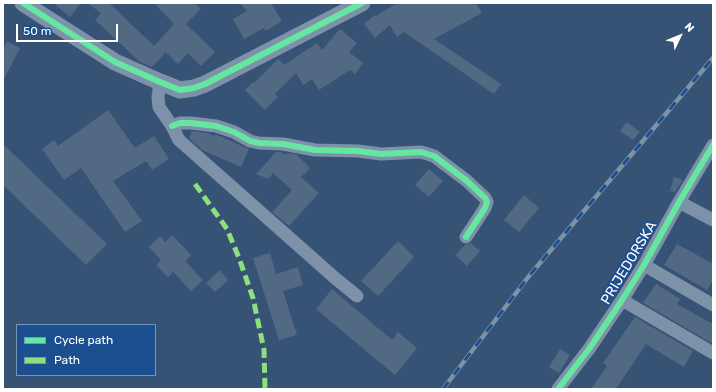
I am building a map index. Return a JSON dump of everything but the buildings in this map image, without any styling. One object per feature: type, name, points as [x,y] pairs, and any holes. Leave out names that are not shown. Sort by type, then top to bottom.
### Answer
[{"type":"street","points":[[23,3],[115,62],[180,90],[194,88],[362,3]]},
{"type":"street","points":[[160,82],[158,106],[172,126],[179,140],[357,296]]},
{"type":"street","points":[[172,126],[180,123],[216,126],[258,143],[283,144],[315,150],[358,150],[381,154],[421,152],[434,156],[467,181],[485,198],[487,202],[485,208],[466,237]]},
{"type":"street","name":"PRIJEDORSKA","points":[[558,389],[589,349],[622,300],[644,265],[678,202],[713,146]]},
{"type":"street","points":[[678,202],[713,220]]},
{"type":"street","points":[[644,265],[713,305]]},
{"type":"street","points":[[622,300],[713,353]]},
{"type":"railway","points":[[443,389],[529,276],[713,58]]},
{"type":"marked path","points":[[195,184],[227,229],[253,298],[264,350],[265,389]]},
{"type":"cycle path","points":[[23,3],[115,62],[180,90],[194,88],[205,84],[362,3]]},
{"type":"cycle path","points":[[172,126],[180,123],[216,126],[234,132],[250,141],[283,144],[315,150],[358,151],[381,154],[421,152],[434,156],[467,181],[485,198],[487,202],[485,208],[466,237]]},
{"type":"cycle path","points":[[558,389],[589,349],[622,300],[644,265],[713,145]]}]
